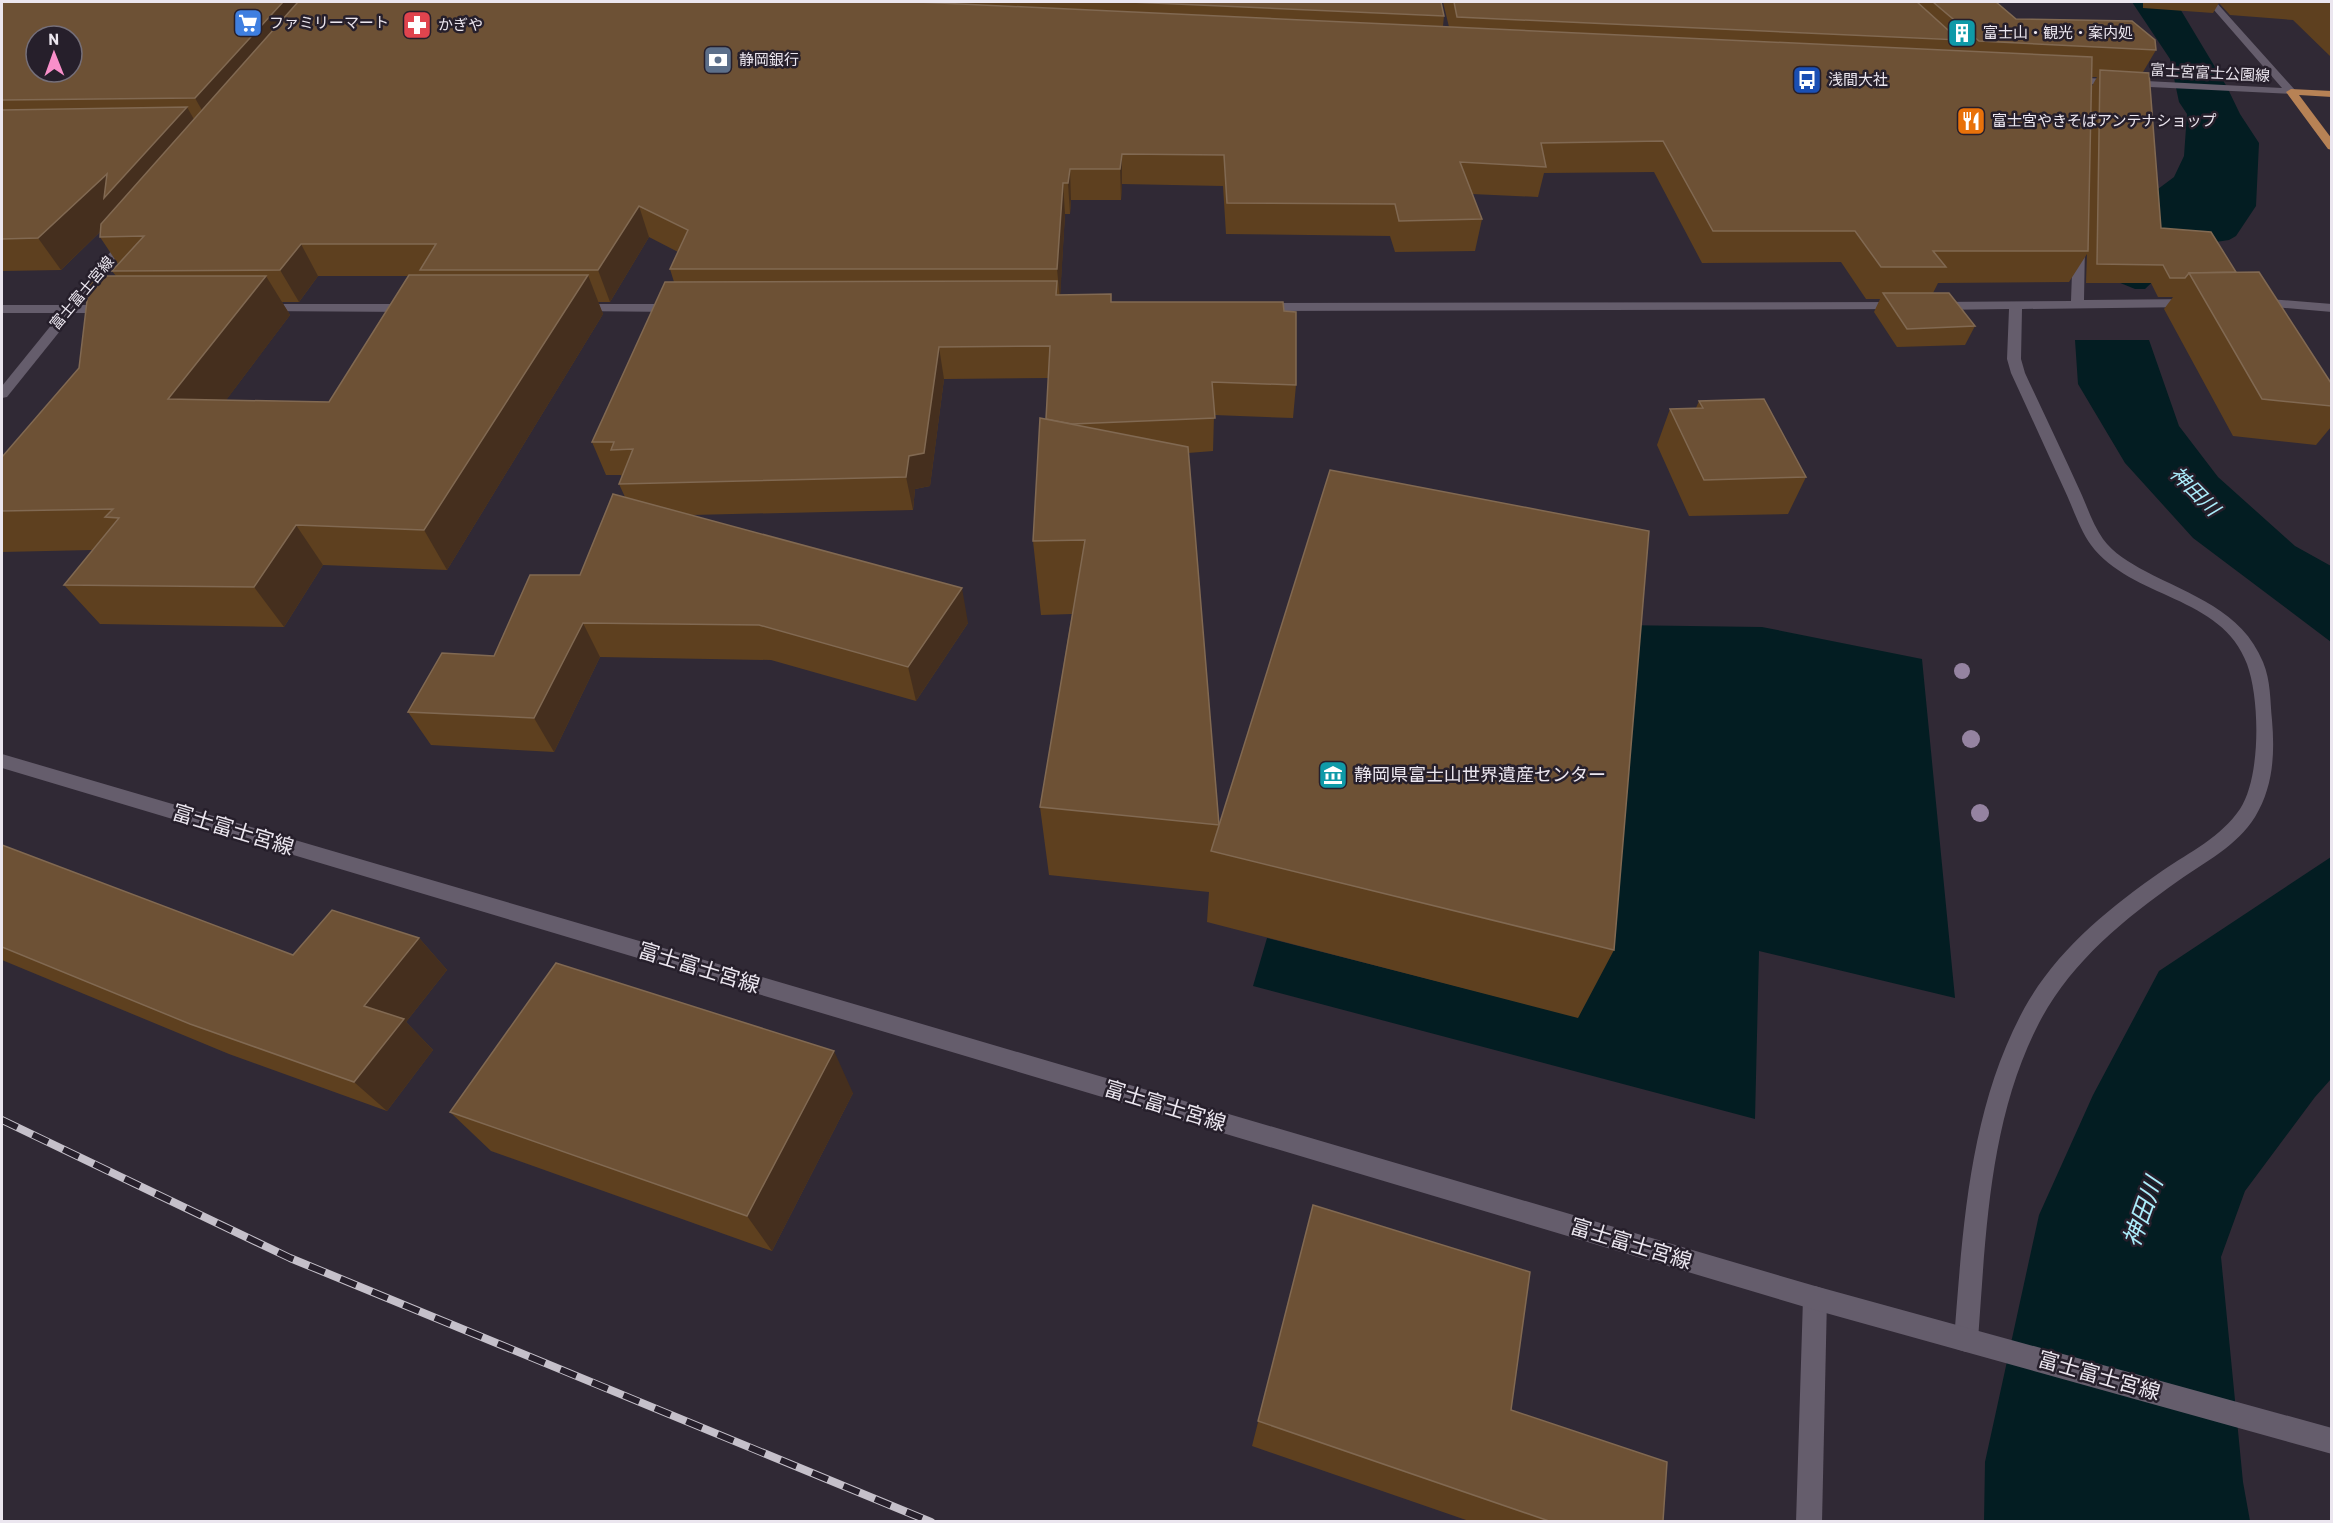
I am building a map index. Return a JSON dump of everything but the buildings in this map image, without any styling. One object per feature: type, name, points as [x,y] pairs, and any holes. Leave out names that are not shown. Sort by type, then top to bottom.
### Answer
[{"type":"main road","points":[[2291,92],[2331,94]]},
{"type":"main road","points":[[2291,92],[2331,147]]},
{"type":"street","name":"富士宮富士公園線","points":[[2211,2],[2291,92]]},
{"type":"street","name":"富士宮富士公園線","points":[[2061,80],[2084,87],[2162,85],[2291,92]]},
{"type":"street","name":"富士富士宮線","points":[[2,394],[68,309],[135,230]]},
{"type":"street","points":[[2078,305],[2079,234]]},
{"type":"street","points":[[1251,307],[2078,305],[2204,302]]},
{"type":"street","points":[[2238,302],[2331,308]]},
{"type":"street","points":[[1966,1340],[1977,1208],[1988,1140],[1999,1095],[2014,1053],[2032,1014],[2055,978],[2079,948],[2105,924],[2228,836],[2247,813],[2258,792],[2265,770],[2266,749],[2258,667],[2246,646],[2231,628],[2212,612],[2188,597],[2131,571],[2096,541],[2018,373],[2014,359],[2016,305]]},
{"type":"street","points":[[248,309],[427,308]]},
{"type":"street","points":[[558,308],[690,308]]},
{"type":"street","points":[[2,309],[128,309]]},
{"type":"street","name":"富士富士宮線","points":[[2,761],[1815,1298],[2331,1441]]},
{"type":"street","points":[[1809,1521],[1815,1298]]},
{"type":"water","points":[[2132,2],[2176,2],[2259,143],[2256,206],[2236,236],[2229,240],[2196,245],[2171,264],[2145,289],[2135,289],[2113,280],[2158,189],[2174,177],[2184,156],[2187,114],[2179,102],[2170,59]]},
{"type":"water","name":"神田川","points":[[2075,340],[2149,340],[2179,426],[2218,477],[2295,546],[2331,566],[2331,642],[2193,538],[2125,463],[2078,384]]},
{"type":"water","points":[[1617,625],[1762,627],[1922,659],[1955,998],[1759,951],[1755,1119],[1253,986],[1267,938],[1578,1017]]},
{"type":"water","name":"神田川","points":[[2331,857],[2331,1079],[2245,1191],[2221,1257],[2243,1482],[2250,1521],[1984,1522],[1985,1462],[2039,1215],[2093,1095],[2159,971]]},
{"type":"railway","points":[[2,1120],[290,1258],[931,1522]]},
{"type":"place","name":"ファミリーマート","points":[[248,23]]},
{"type":"place","name":"かぎや","points":[[417,25]]},
{"type":"place","name":"富士山・観光・案内処","points":[[1962,33]]},
{"type":"place","name":"静岡銀行","points":[[718,60]]},
{"type":"place","name":"浅間大社","points":[[1807,80]]},
{"type":"place","name":"富士宮やきそばアンテナショップ","points":[[1971,121]]},
{"type":"place","name":"静岡県富士山世界遺産センター","points":[[1333,775]]}]
